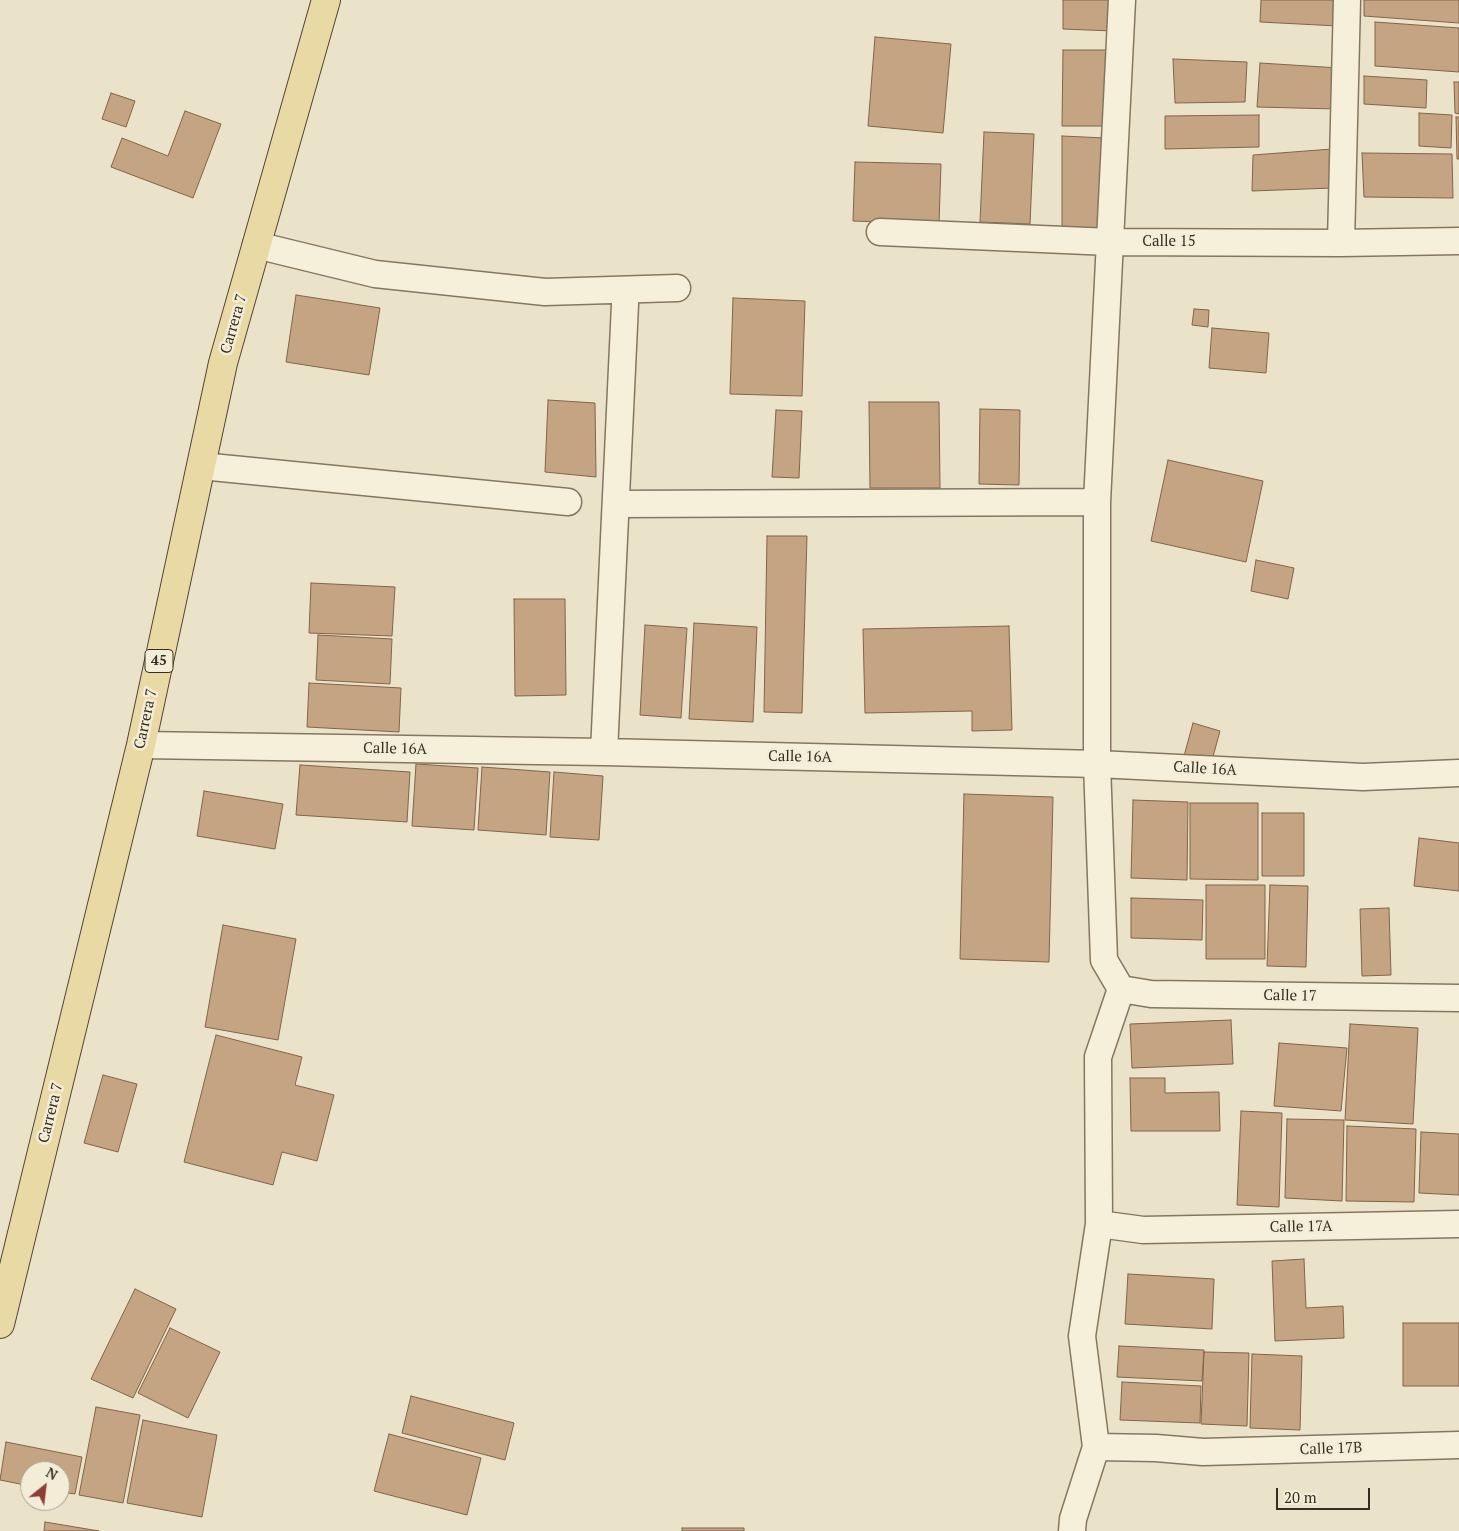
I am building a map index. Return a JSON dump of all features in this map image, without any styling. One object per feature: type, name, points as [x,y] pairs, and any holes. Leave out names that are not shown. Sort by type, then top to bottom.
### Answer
[{"type":"main road","name":"Carrera 7","points":[[0,1324],[141,745],[222,363],[326,0]]},
{"type":"street","points":[[1072,1531],[1073,1519],[1096,1448],[1082,1336],[1098,1224],[1098,1057],[1121,989],[1104,960],[1097,764],[1097,502],[1122,0]]},
{"type":"street","points":[[1341,243],[1347,0]]},
{"type":"street","name":"Calle 15","points":[[880,232],[1110,242],[1341,243],[1459,241]]},
{"type":"street","points":[[256,245],[375,274],[545,292],[678,288]]},
{"type":"street","points":[[604,752],[625,304]]},
{"type":"street","points":[[201,466],[568,502]]},
{"type":"street","points":[[616,504],[1097,502]]},
{"type":"street","name":"Calle 16A","points":[[141,745],[604,752],[1097,764],[1363,777],[1459,773]]},
{"type":"street","name":"Calle 17","points":[[1121,989],[1151,994],[1459,998]]},
{"type":"street","name":"Calle 17A","points":[[1098,1224],[1143,1230],[1459,1224]]},
{"type":"street","name":"Calle 17B","points":[[1096,1448],[1156,1448],[1203,1452],[1459,1445]]},
{"type":"building","points":[[1063,0],[1113,0],[1113,31],[1063,29]]},
{"type":"building","points":[[1261,0],[1339,0],[1338,26],[1260,22]]},
{"type":"building","points":[[1364,0],[1459,0],[1459,23],[1364,16]]},
{"type":"building","points":[[1375,22],[1459,28],[1459,72],[1375,66]]},
{"type":"building","points":[[875,37],[951,44],[943,133],[868,126]]},
{"type":"building","points":[[1063,50],[1110,50],[1110,126],[1062,126]]},
{"type":"building","points":[[1173,59],[1247,62],[1245,102],[1175,103]]},
{"type":"building","points":[[1260,63],[1339,68],[1336,109],[1257,107]]},
{"type":"building","points":[[1364,76],[1427,80],[1426,108],[1364,104]]},
{"type":"building","points":[[1454,82],[1459,82],[1459,114],[1455,113]]},
{"type":"building","points":[[111,93],[135,101],[126,127],[102,119]]},
{"type":"building","points":[[185,111],[221,124],[193,198],[111,167],[122,138],[168,156]]},
{"type":"building","points":[[1419,113],[1452,115],[1451,148],[1419,146]]},
{"type":"building","points":[[1259,115],[1259,147],[1165,149],[1165,116]]},
{"type":"building","points":[[1456,117],[1459,117],[1459,159],[1457,159]]},
{"type":"building","points":[[984,132],[1034,134],[1030,224],[980,222]]},
{"type":"building","points":[[1062,136],[1105,138],[1104,235],[1062,231]]},
{"type":"building","points":[[1332,149],[1333,188],[1252,191],[1253,155]]},
{"type":"building","points":[[1362,153],[1452,154],[1453,198],[1364,197]]},
{"type":"building","points":[[855,162],[941,164],[939,224],[853,221]]},
{"type":"building","points":[[296,295],[380,308],[369,375],[286,362]]},
{"type":"building","points":[[733,298],[805,301],[802,396],[730,394]]},
{"type":"building","points":[[1194,309],[1209,310],[1208,327],[1192,325]]},
{"type":"building","points":[[1212,328],[1269,333],[1266,373],[1209,368]]},
{"type":"building","points":[[548,400],[595,403],[596,477],[545,472]]},
{"type":"building","points":[[869,402],[939,402],[940,488],[870,488]]},
{"type":"building","points":[[980,409],[1020,410],[1019,485],[979,484]]},
{"type":"building","points":[[776,410],[802,411],[799,478],[772,477]]},
{"type":"building","points":[[1168,460],[1263,481],[1246,562],[1151,541]]},
{"type":"building","points":[[767,536],[807,536],[802,713],[764,712]]},
{"type":"building","points":[[1256,560],[1294,568],[1288,599],[1251,591]]},
{"type":"building","points":[[311,583],[395,587],[392,636],[309,633]]},
{"type":"building","points":[[514,599],[565,599],[566,695],[515,696]]},
{"type":"building","points":[[694,623],[757,627],[753,722],[689,719]]},
{"type":"building","points":[[645,625],[687,628],[681,718],[640,715]]},
{"type":"building","points":[[1009,626],[1012,730],[972,731],[972,711],[865,713],[863,629]]},
{"type":"building","points":[[318,635],[392,639],[390,684],[316,680]]},
{"type":"building","points":[[309,683],[401,688],[399,732],[307,727]]},
{"type":"building","points":[[1193,723],[1220,731],[1211,764],[1184,756]]},
{"type":"building","points":[[416,764],[478,768],[474,830],[412,826]]},
{"type":"building","points":[[300,765],[410,772],[407,822],[296,815]]},
{"type":"building","points":[[482,767],[550,772],[546,835],[478,830]]},
{"type":"building","points":[[554,772],[603,776],[599,840],[550,837]]},
{"type":"building","points":[[204,791],[283,804],[275,849],[197,836]]},
{"type":"building","points":[[964,794],[1053,797],[1049,962],[960,959]]},
{"type":"building","points":[[1133,800],[1188,802],[1187,880],[1131,878]]},
{"type":"building","points":[[1190,803],[1258,803],[1258,880],[1190,879]]},
{"type":"building","points":[[1262,813],[1304,813],[1304,876],[1262,876]]},
{"type":"building","points":[[1419,838],[1459,843],[1459,891],[1414,886]]},
{"type":"building","points":[[1206,885],[1265,885],[1265,959],[1206,959]]},
{"type":"building","points":[[1270,885],[1308,886],[1306,967],[1267,966]]},
{"type":"building","points":[[1131,898],[1203,900],[1202,940],[1131,938]]},
{"type":"building","points":[[1389,908],[1391,975],[1362,976],[1360,909]]},
{"type":"building","points":[[223,925],[296,939],[278,1040],[205,1027]]},
{"type":"building","points":[[1231,1020],[1233,1064],[1132,1068],[1130,1024]]},
{"type":"building","points":[[1350,1024],[1418,1028],[1413,1124],[1345,1120]]},
{"type":"building","points":[[216,1035],[302,1057],[295,1085],[334,1095],[317,1161],[282,1152],[273,1185],[184,1162]]},
{"type":"building","points":[[1279,1043],[1347,1048],[1341,1111],[1274,1106]]},
{"type":"building","points":[[103,1075],[137,1084],[118,1152],[84,1143]]},
{"type":"building","points":[[1130,1078],[1165,1078],[1165,1093],[1219,1092],[1220,1131],[1131,1131]]},
{"type":"building","points":[[1241,1111],[1282,1113],[1279,1207],[1237,1205]]},
{"type":"building","points":[[1287,1119],[1344,1120],[1342,1201],[1285,1198]]},
{"type":"building","points":[[1347,1126],[1416,1129],[1414,1202],[1346,1201]]},
{"type":"building","points":[[1421,1132],[1459,1134],[1459,1195],[1419,1193]]},
{"type":"building","points":[[1304,1259],[1306,1308],[1343,1306],[1344,1338],[1275,1341],[1272,1261]]},
{"type":"building","points":[[1128,1274],[1214,1279],[1212,1329],[1125,1324]]},
{"type":"building","points":[[135,1289],[176,1309],[133,1398],[91,1379]]},
{"type":"building","points":[[1403,1323],[1459,1323],[1459,1386],[1403,1386]]},
{"type":"building","points":[[170,1328],[220,1352],[188,1418],[138,1393]]},
{"type":"building","points":[[1119,1346],[1204,1350],[1202,1381],[1117,1377]]},
{"type":"building","points":[[1204,1352],[1249,1353],[1247,1426],[1201,1424]]},
{"type":"building","points":[[1252,1354],[1302,1356],[1300,1430],[1250,1428]]},
{"type":"building","points":[[1122,1382],[1201,1386],[1200,1423],[1120,1420]]},
{"type":"building","points":[[411,1396],[514,1423],[505,1460],[402,1433]]},
{"type":"building","points":[[96,1407],[140,1415],[123,1503],[79,1495]]},
{"type":"building","points":[[143,1420],[217,1435],[202,1517],[127,1503]]},
{"type":"building","points":[[389,1434],[481,1458],[467,1515],[374,1491]]},
{"type":"building","points":[[6,1442],[82,1457],[75,1494],[70,1493],[70,1461],[20,1461],[20,1484],[0,1480]]},
{"type":"building","points":[[45,1522],[99,1531],[44,1531]]},
{"type":"building","points":[[682,1528],[744,1528],[744,1531],[682,1531]]}]
